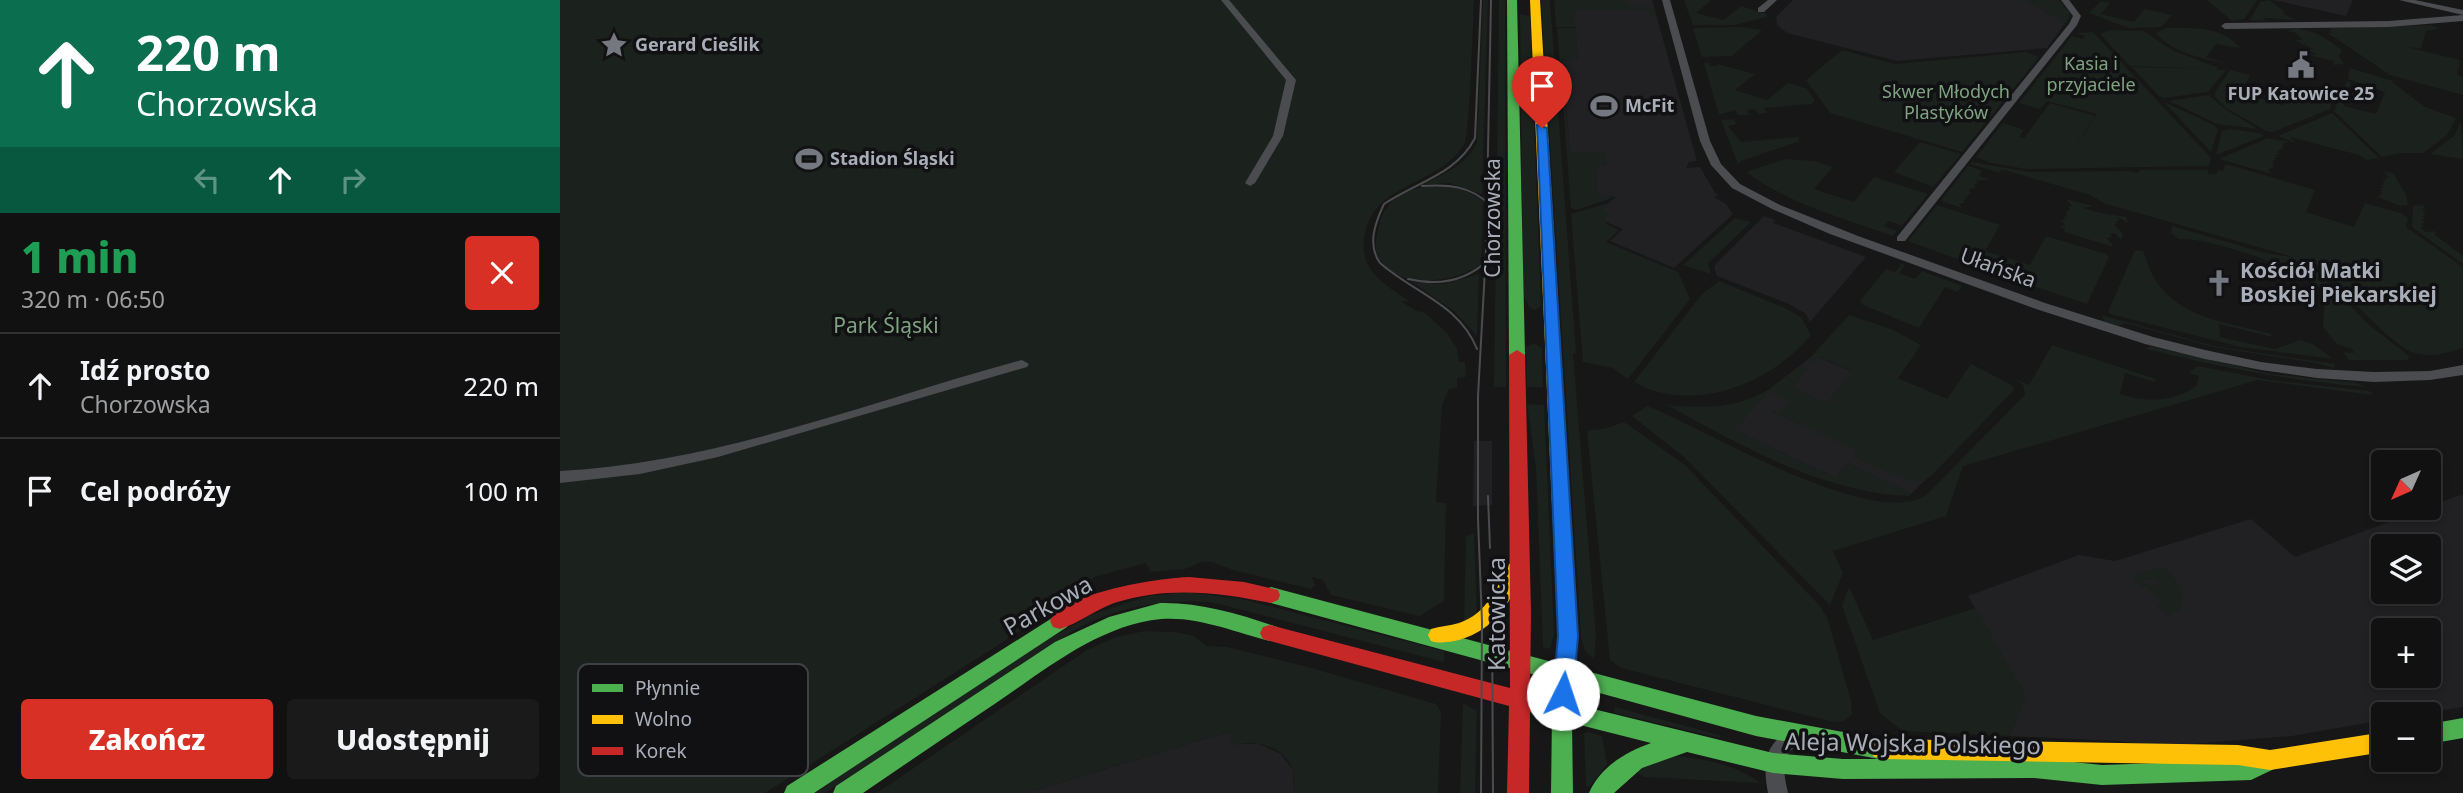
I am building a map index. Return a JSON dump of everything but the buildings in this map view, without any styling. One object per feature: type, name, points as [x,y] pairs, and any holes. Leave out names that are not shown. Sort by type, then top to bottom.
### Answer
[{"type":"main road","points":[[1512,6],[1536,6],[1547,239],[1533,325],[1568,636],[1562,712],[1562,793]]},
{"type":"main road","name":"Chorzowska","points":[[1512,6],[1533,325],[1518,436]]},
{"type":"main road","name":"Katowicka","points":[[1518,436],[1518,793]]},
{"type":"main road","points":[[1425,635],[1458,632],[1492,615],[1503,601],[1520,560]]},
{"type":"main road","name":"Parkowa","points":[[795,793],[1069,615],[1121,593],[1165,583],[1218,584],[1425,635],[1520,662]]},
{"type":"main road","name":"Parkowa","points":[[844,793],[1072,642],[1110,625],[1152,613],[1174,611],[1218,619],[1519,698]]},
{"type":"main road","name":"Aleja Wojska Polskiego","points":[[1520,662],[1564,676],[1799,736],[1871,749],[2238,755],[2270,760],[2371,744]]},
{"type":"main road","name":"Aleja Wojska Polskiego","points":[[1519,698],[1562,712],[1773,763],[1843,769],[2034,768],[2102,775],[2252,770],[2270,760]]},
{"type":"main road","points":[[2441,732],[2463,728]]},
{"type":"main road","points":[[1600,793],[1615,773],[1636,758],[1662,748],[1688,744]]},
{"type":"street","points":[[1225,0],[1291,80],[1278,136],[1250,183]]},
{"type":"street","name":"Ułańska","points":[[1666,0],[1711,156],[1721,172],[1736,186],[1776,207],[2055,311],[2192,352],[2263,367],[2317,374],[2402,377],[2460,372]]},
{"type":"street","points":[[1761,10],[1773,0]]},
{"type":"street","points":[[1901,239],[2073,25],[2077,16],[2065,0]]},
{"type":"street","points":[[2403,0],[2463,13]]},
{"type":"street","points":[[2225,26],[2389,24],[2463,18]]},
{"type":"street","points":[[560,477],[610,474],[672,465],[1022,364]]},
{"type":"street","points":[[1778,793],[1773,763],[1781,747],[1799,736]]},
{"type":"shaded area","points":[[1554,0],[1652,0],[1697,161],[1689,162],[1686,168],[1700,167],[1715,193],[1719,195],[1714,197],[1726,204],[1733,214],[1674,268],[1610,241],[1623,229],[1606,222],[1601,209],[1616,197],[1597,195],[1596,166],[1570,152],[1562,60],[1578,60],[1574,11]]},
{"type":"shaded area","points":[[1793,0],[2059,0],[2070,16],[2047,48],[1897,61],[1787,33],[1777,25],[1776,17]]},
{"type":"shaded area","points":[[2273,0],[2353,0],[2346,16]]},
{"type":"shaded area","points":[[1764,216],[1775,220],[1773,223],[1866,257],[1810,322],[1806,314],[1789,304],[1717,276],[1714,266]]},
{"type":"shaded area","points":[[1814,355],[1980,426],[1911,494],[1847,463],[1836,478],[1734,430],[1768,390]]},
{"type":"shaded area","points":[[1474,441],[1492,441],[1492,505],[1473,506]]},
{"type":"shaded area","points":[[2463,494],[2463,707],[2441,711],[2441,702],[2371,702],[2371,722],[2292,736],[2166,746],[2009,736],[2026,697],[1968,596],[2079,555],[2115,561],[2251,519],[2295,557],[2394,520],[2441,520],[2441,502]]},
{"type":"shaded area","points":[[1228,732],[1238,744],[1259,744],[1281,754],[1293,770],[1294,793],[1026,793]]},
{"type":"green space","name":"Park Śląski","points":[[560,0],[1474,0],[1470,100],[1464,145],[1452,159],[1437,170],[1391,196],[1378,207],[1369,221],[1364,240],[1364,251],[1370,269],[1409,301],[1401,301],[1416,311],[1424,312],[1447,333],[1457,349],[1459,362],[1465,362],[1466,377],[1457,378],[1457,388],[1449,389],[1442,405],[1436,502],[1446,503],[1444,601],[1419,616],[1331,595],[1323,580],[1312,577],[1315,585],[1311,589],[1233,570],[1212,562],[1201,562],[1185,569],[1150,572],[1146,563],[1094,577],[1071,599],[808,766],[808,664],[578,664],[578,776],[792,776],[765,793],[560,793]]},
{"type":"green space","points":[[1483,0],[1488,0],[1482,194],[1449,183],[1421,185],[1460,163],[1477,142]]},
{"type":"green space","points":[[1499,0],[1505,0],[1506,387],[1494,387]]},
{"type":"green space","points":[[1541,0],[1550,0],[1576,353],[1573,354],[1596,637],[1594,659],[1585,651],[1581,638]]},
{"type":"green space","points":[[1554,0],[1625,1],[1634,7],[1654,7],[1657,18],[1645,10],[1575,10],[1575,27],[1556,27]]},
{"type":"green space","points":[[1684,0],[1711,0],[1696,13],[1724,20],[1741,6],[1766,14],[1767,17],[1734,25],[1693,25]]},
{"type":"green space","points":[[2025,0],[2059,0],[2070,13],[2066,24]]},
{"type":"green space","points":[[2207,0],[2257,0],[2244,19],[2232,21]]},
{"type":"green space","points":[[2269,0],[2284,11],[2283,14],[2296,20],[2250,20],[2260,2]]},
{"type":"green space","points":[[2101,1],[2110,3],[2101,14],[2134,22],[2145,9],[2172,15],[2161,27],[2128,28],[2089,13]]},
{"type":"green space","points":[[1520,14],[1530,16],[1541,306],[1535,310],[1530,308],[1523,295]]},
{"type":"green space","points":[[2432,25],[2439,29],[2426,31],[2421,49],[2407,47],[2460,60],[2457,75],[2463,77],[2463,95],[2390,75],[2328,33],[2332,33],[2330,30],[2333,28]]},
{"type":"green space","points":[[1740,27],[1762,30],[1732,56],[1702,57],[1693,28]]},
{"type":"green space","points":[[1557,28],[1575,28],[1576,31],[1578,60],[1562,61],[1570,152],[1605,152],[1607,166],[1596,166],[1597,194],[1613,196],[1576,210],[1571,208]]},
{"type":"green space","points":[[2165,28],[2217,32],[2240,48],[2216,44],[2206,57],[2231,65],[2200,58],[2172,46],[2156,33]]},
{"type":"green space","points":[[2302,29],[2322,36],[2342,50],[2339,56],[2344,64],[2333,65],[2334,61],[2308,55],[2317,54],[2304,49],[2313,49],[2295,40],[2303,40],[2296,33],[2287,31]]},
{"type":"green space","points":[[2109,30],[2144,31],[2172,50],[2219,68],[2216,70],[2226,70],[2208,92],[2164,98],[2132,67],[2211,69],[2130,66],[2100,34]]},
{"type":"green space","name":"Kasia i przyjaciele","points":[[2093,32],[2211,158],[2209,166],[2026,169],[1991,163],[1976,157],[2003,123],[2024,130],[2019,137],[2024,138],[2050,103],[2095,116],[2072,152],[2097,114],[2047,101],[2040,109],[2019,103],[2072,36],[2083,39],[2085,36],[2075,33]]},
{"type":"green space","name":"Skwer Młodych Plastyków","points":[[1842,50],[1895,64],[2026,52],[2039,57],[1962,152],[1830,113],[1806,80]]},
{"type":"green space","points":[[1704,63],[1755,74],[1735,90],[1767,100],[1788,83],[1806,88],[1815,100],[1811,104],[1764,108],[1767,113],[1759,114],[1755,109],[1747,110],[1749,115],[1738,115],[1735,110],[1719,115]]},
{"type":"green space","points":[[2350,68],[2397,82],[2392,82],[2425,107],[2456,118],[2447,135],[2423,153],[2400,153],[2382,157],[2334,111],[2347,81],[2351,82],[2344,106],[2376,114],[2385,92],[2348,79]]},
{"type":"green space","points":[[2230,70],[2250,75],[2242,94],[2283,105],[2291,87],[2314,93],[2314,97],[2330,101],[2333,97],[2330,109],[2273,132],[2266,131],[2226,108],[2215,97],[2215,92]]},
{"type":"green space","points":[[2209,95],[2225,109],[2258,129],[2217,124],[2169,101]]},
{"type":"green space","points":[[2164,102],[2214,125],[2218,130],[2211,152]]},
{"type":"green space","points":[[2332,113],[2379,158],[2367,160],[2359,155],[2290,137],[2296,143],[2278,136]]},
{"type":"green space","points":[[1733,119],[1737,124],[1728,126],[1741,142],[1799,137],[1800,141],[1738,164],[1721,120]]},
{"type":"green space","points":[[2461,122],[2463,159],[2430,154],[2454,136]]},
{"type":"green space","points":[[2229,129],[2260,133],[2264,136],[2216,155],[2222,131]]},
{"type":"green space","points":[[2268,138],[2290,142],[2283,143],[2283,148],[2277,152],[2280,154],[2275,155],[2276,160],[2272,161],[2274,166],[2268,170],[2272,174],[2219,159]]},
{"type":"green space","points":[[1920,142],[1961,154],[1933,187],[1894,172]]},
{"type":"green space","points":[[1785,159],[1814,161],[1833,167],[1814,189],[1854,202],[1874,177],[1928,194],[1902,226],[1889,221],[1884,226],[1897,231],[1893,236],[1798,202],[1746,172]]},
{"type":"green space","points":[[1972,162],[2030,172],[2139,173],[2139,170],[2207,170],[2209,174],[2216,174],[2219,170],[2223,171],[2225,165],[2230,165],[2315,190],[2306,212],[2354,227],[2365,203],[2401,213],[2408,218],[2406,227],[2463,267],[2463,348],[2433,355],[2405,349],[2375,324],[2327,272],[2308,262],[2368,324],[2409,356],[2408,360],[2349,360],[2343,352],[2354,353],[2352,349],[2337,344],[2323,327],[2325,293],[2315,284],[2279,265],[2233,249],[2179,239],[2171,233],[2172,226],[2265,253],[2293,257],[2106,204],[2090,195],[2004,170],[1999,171],[2001,173],[1970,164]]},
{"type":"green space","points":[[1968,166],[1982,170],[1979,176],[1989,179],[1976,181],[1976,187],[1969,190],[1971,193],[1963,200],[1965,203],[1959,204],[1962,208],[1941,201]]},
{"type":"green space","points":[[2384,171],[2393,173],[2406,195],[2408,205],[2401,206],[2377,197],[2382,194],[2379,191],[2383,191],[2380,188],[2385,184],[2382,181],[2389,178]]},
{"type":"green space","points":[[1447,186],[1464,190],[1483,200],[1481,264],[1457,276],[1427,280],[1398,275],[1387,268],[1378,257],[1376,247],[1381,218],[1387,208],[1402,194],[1412,190]]},
{"type":"green space","points":[[2066,199],[2093,206],[2084,208],[2089,210],[2126,217],[2128,223],[2117,217],[2119,221],[2115,222],[2118,224],[2114,225],[2123,234],[2121,240],[2115,233],[2110,234],[2112,237],[2107,238],[2114,247],[2064,232],[2065,229],[2059,226],[2065,225],[2061,220],[2065,220],[2063,217],[2067,216],[2065,213],[2070,209],[2068,207],[2072,206]]},
{"type":"green space","points":[[1611,202],[1602,209],[1610,213],[1605,217],[1606,224],[1619,230],[1606,242],[1678,272],[1690,299],[1628,379],[1613,368],[1583,362],[1571,214]]},
{"type":"green space","points":[[1937,205],[2000,225],[1985,251],[2030,265],[2046,236],[2106,254],[2109,257],[2087,304],[2006,277],[2008,273],[1982,263],[1979,267],[1908,241]]},
{"type":"green space","points":[[2422,205],[2426,208],[2422,209],[2425,212],[2422,213],[2426,215],[2422,217],[2426,219],[2421,220],[2425,223],[2421,224],[2424,227],[2420,228],[2426,232],[2435,231],[2435,235],[2463,256],[2463,264],[2412,227],[2413,206]]},
{"type":"green space","points":[[1735,218],[1751,222],[1708,263],[1711,274],[1683,265]]},
{"type":"green space","points":[[2135,250],[2143,251],[2153,276],[2163,290],[2189,310],[2220,322],[2269,333],[2273,337],[2219,324],[2220,337],[2275,349],[2299,340],[2313,344],[2333,359],[2241,347],[2110,314],[2108,312]]},
{"type":"green space","points":[[1898,262],[1905,265],[1899,273],[1915,279],[1922,271],[1962,286],[1958,292],[1945,287],[1919,328],[1863,305],[1860,301],[1886,269],[1895,272],[1901,265]]},
{"type":"green space","points":[[1479,274],[1477,336],[1454,311],[1412,282],[1445,284]]},
{"type":"green space","points":[[1719,281],[1801,317],[1811,335],[1775,368],[1729,389],[1705,395],[1680,395],[1657,391],[1634,382],[1702,294]]},
{"type":"green space","points":[[1849,315],[1891,329],[1921,345],[1898,378],[1947,399],[1971,364],[2012,385],[2014,390],[1931,476],[1921,482],[1905,480],[1853,456],[1856,450],[1770,411],[1772,409],[1780,413],[1790,401],[1769,391],[1735,430],[1836,478],[1847,463],[1906,490],[1910,496],[1878,493],[1815,477],[1754,451],[1667,405],[1707,406],[1739,402],[1769,389],[1802,366],[1808,368],[1793,388],[1827,403],[1852,371],[1819,357],[1813,363],[1808,360]]},
{"type":"green space","points":[[2101,315],[2214,346],[2335,364],[2334,368],[2213,347],[2125,323],[2119,326],[2105,322]]},
{"type":"green space","points":[[1534,343],[1542,348],[1543,387],[1527,387],[1526,347]]},
{"type":"green space","points":[[2052,345],[2156,379],[2155,382],[2125,373],[2120,394],[2140,399],[2169,398],[2196,386],[2199,376],[2189,373],[2198,366],[2270,380],[2369,391],[2373,395],[2258,380],[1963,466],[1946,516],[1833,551],[1843,573],[1830,605],[1684,457],[1632,416],[1647,406],[1745,453],[1828,488],[1867,499],[1901,502],[1926,495],[2025,395],[2023,385],[2015,379],[2029,385]]},
{"type":"green space","points":[[2150,346],[2271,374],[2357,383],[2366,387],[2282,377],[2228,367],[2146,349]]},
{"type":"green space","points":[[1527,404],[1544,405],[1554,634],[1550,649],[1543,647],[1536,469]]},
{"type":"green space","points":[[1624,422],[1685,465],[1821,607],[1828,620],[1851,701],[1852,715],[1843,721],[1833,722],[1621,668],[1610,660],[1587,430],[1604,429]]},
{"type":"green space","points":[[1474,533],[1477,616],[1464,623],[1466,537]]},
{"type":"green space","points":[[2162,566],[2179,585],[2183,597],[2179,610],[2167,617],[2157,606],[2163,603],[2146,586],[2137,586],[2148,583],[2152,587],[2159,584],[2154,578],[2136,584],[2133,578],[2135,574]]},
{"type":"green space","points":[[1849,587],[1873,640],[1976,608],[2027,697],[2009,736],[1903,731],[1880,713],[1842,605]]},
{"type":"green space","points":[[1187,592],[1242,599],[1444,651],[1444,662],[1215,603],[1162,603],[1127,609],[1076,629],[825,793],[814,793],[1042,643],[1091,615],[1148,596]]},
{"type":"green space","points":[[1144,631],[1194,636],[1206,646],[1227,647],[1308,667],[1436,704],[1441,712],[1438,793],[1294,793],[1293,771],[1283,755],[1259,744],[1232,746],[1228,732],[1026,793],[877,793],[1087,650],[1113,638]]},
{"type":"green space","points":[[1463,703],[1477,711],[1475,793],[1460,793]]},
{"type":"green space","points":[[1615,707],[1719,735],[1721,738],[1614,713]]},
{"type":"green space","points":[[1587,732],[1602,736],[1607,764],[1589,787],[1586,786],[1584,734]]},
{"type":"green space","points":[[1675,756],[1719,764],[1741,771],[1760,783],[1644,777],[1634,770]]},
{"type":"tram line","points":[[1477,349],[1469,334],[1447,310],[1380,263],[1373,241],[1375,226],[1384,204],[1446,169],[1467,151],[1475,138],[1481,0]]},
{"type":"tram line","points":[[1487,202],[1491,0]]},
{"type":"tram line","points":[[1422,186],[1441,185],[1467,190],[1487,202]]},
{"type":"tram line","points":[[1485,262],[1487,202]]},
{"type":"tram line","points":[[1485,262],[1489,259]]},
{"type":"tram line","points":[[1408,279],[1430,282],[1451,280],[1471,273],[1485,262]]},
{"type":"tram line","points":[[1481,793],[1482,622],[1478,519],[1478,396],[1485,262]]},
{"type":"tram line","points":[[1488,496],[1490,548]]},
{"type":"tram line","points":[[1492,611],[1493,793]]},
{"type":"traffic: fast","points":[[1512,0],[1517,355]]},
{"type":"traffic: fast","points":[[1561,505],[1568,636],[1562,712],[1562,793]]},
{"type":"traffic: fast","points":[[1271,595],[1756,726],[1881,749]]},
{"type":"traffic: fast","points":[[844,793],[1062,648],[1116,623],[1160,611],[1174,611],[1210,617],[1270,633]]},
{"type":"traffic: fast","points":[[795,793],[1060,621]]},
{"type":"traffic: fast","points":[[1558,710],[1773,763],[1843,769],[2034,768],[2102,775],[2251,770],[2266,762]]},
{"type":"traffic: fast","points":[[2441,732],[2463,728]]},
{"type":"traffic: fast","points":[[1600,793],[1616,775],[1634,761],[1655,751],[1679,745]]},
{"type":"traffic: slow","points":[[1535,0],[1561,505]]},
{"type":"traffic: slow","points":[[1438,635],[1467,629],[1488,616],[1503,596],[1516,569]]},
{"type":"traffic: slow","points":[[1881,749],[2238,755],[2270,760],[2371,744]]},
{"type":"traffic: jam","points":[[1517,355],[1521,613],[1518,793]]},
{"type":"traffic: jam","points":[[1060,621],[1084,607],[1110,597],[1162,586],[1217,586],[1271,595]]},
{"type":"traffic: jam","points":[[1270,633],[1558,710]]},
{"type":"place","name":"Gerard Cieślik","points":[[614,45]]},
{"type":"place","name":"FUP Katowice 25","points":[[2301,65]]},
{"type":"place","name":"McFit","points":[[1604,106]]},
{"type":"place","name":"Stadion Śląski","points":[[809,159]]},
{"type":"place","name":"Kościół Matki Boskiej Piekarskiej","points":[[2219,283]]},
{"type":"route","points":[[1542,128],[1568,636],[1563,694]]}]
